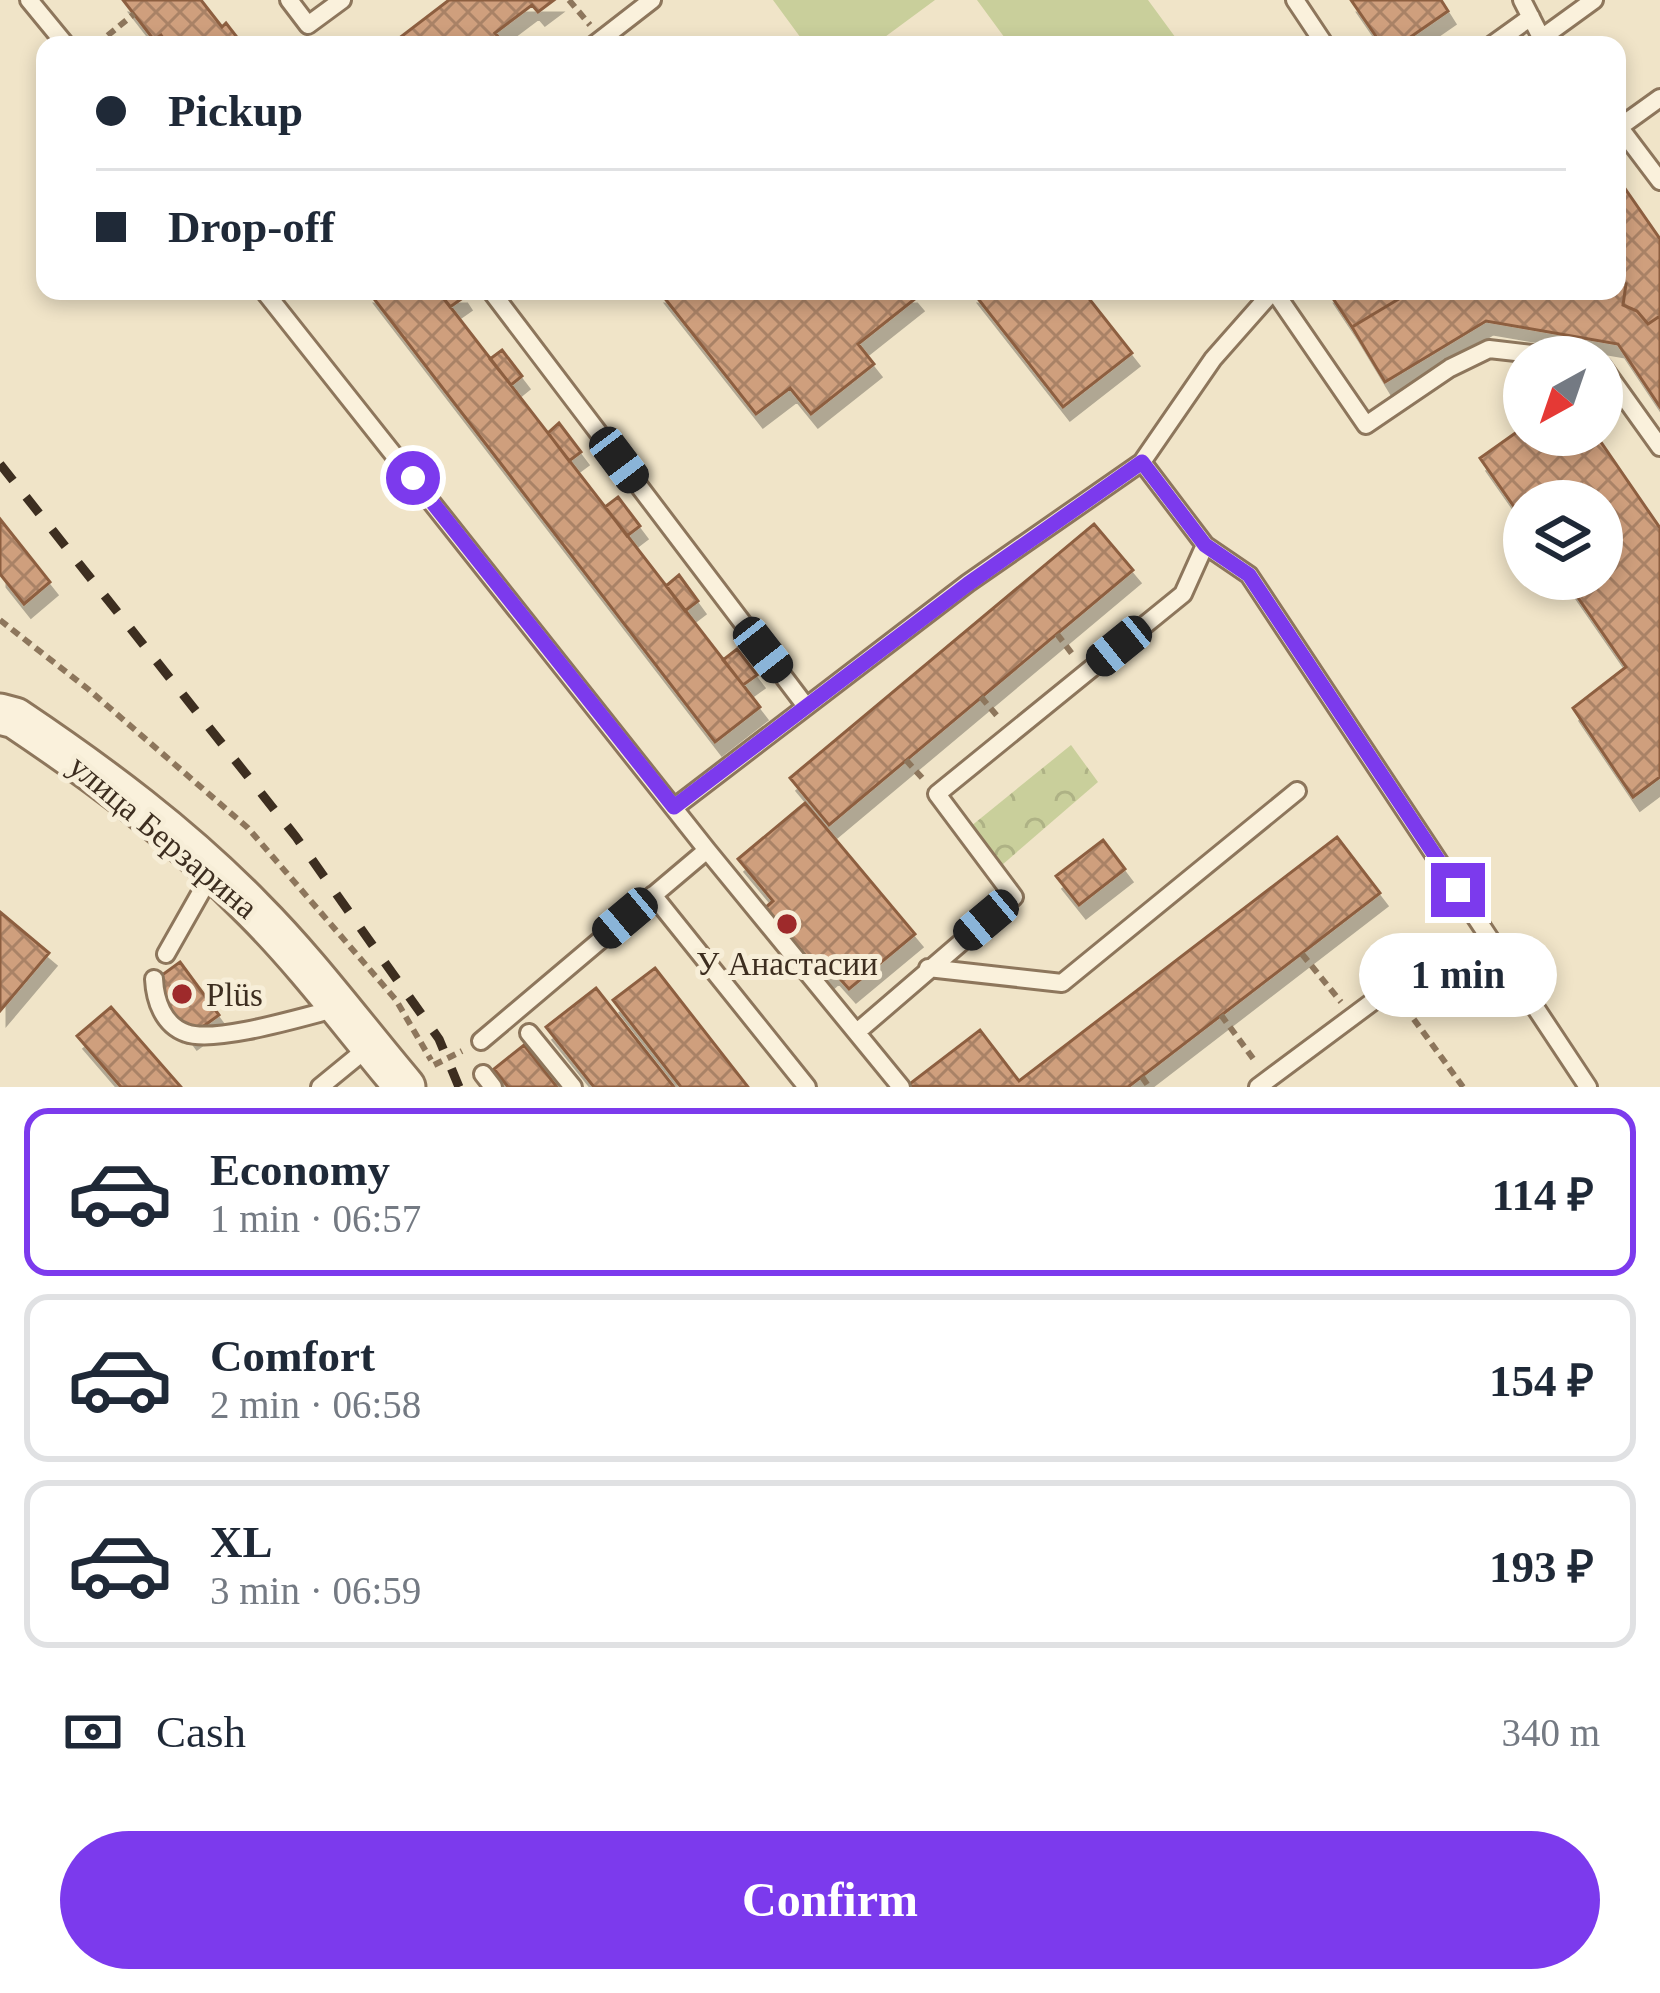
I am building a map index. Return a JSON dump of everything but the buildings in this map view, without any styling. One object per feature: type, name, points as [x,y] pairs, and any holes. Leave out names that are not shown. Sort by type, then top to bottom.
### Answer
[{"type":"street","name":"улица Берзарина","points":[[0,714],[15,718],[123,794],[214,870],[257,913],[370,1046],[426,1076]]},
{"type":"lane","points":[[29,0],[59,36]]},
{"type":"lane","points":[[289,0],[308,25],[342,0]]},
{"type":"lane","points":[[606,36],[652,0]]},
{"type":"lane","points":[[1295,0],[1319,36]]},
{"type":"lane","points":[[1550,36],[1594,0]]},
{"type":"lane","points":[[1501,36],[1527,8],[1541,36]]},
{"type":"lane","points":[[1626,120],[1660,98]]},
{"type":"lane","points":[[1626,135],[1660,181]]},
{"type":"lane","points":[[274,300],[707,850],[901,1087]]},
{"type":"lane","points":[[498,300],[805,705]]},
{"type":"lane","points":[[674,807],[968,584],[1142,462],[1213,359],[1265,300]]},
{"type":"lane","points":[[1279,300],[1366,425],[1450,368],[1489,349],[1503,351]]},
{"type":"lane","points":[[1623,395],[1660,447]]},
{"type":"lane","points":[[1142,462],[1205,545],[1249,575],[1588,1087]]},
{"type":"lane","points":[[856,1032],[1014,897],[937,794],[1183,594],[1205,545]]},
{"type":"lane","points":[[928,968],[1062,983],[1297,791]]},
{"type":"lane","points":[[481,1041],[707,850]]},
{"type":"lane","points":[[166,954],[214,870]]},
{"type":"lane","points":[[653,895],[807,1087]]},
{"type":"lane","points":[[154,979],[156,1001],[169,1021],[188,1035],[233,1032],[339,1008]]},
{"type":"lane","points":[[1264,1083],[1391,988]]},
{"type":"lane","points":[[530,1033],[573,1087]]},
{"type":"lane","points":[[320,1087],[370,1046]]},
{"type":"path","points":[[107,36],[134,14]]},
{"type":"path","points":[[0,620],[88,688],[260,840],[396,1000],[426,1076],[481,1041]]},
{"type":"path","points":[[1302,954],[1352,1017]]},
{"type":"path","points":[[1391,988],[1463,1087]]},
{"type":"path","points":[[1221,1016],[1264,1083]]},
{"type":"path","points":[[1142,1077],[1149,1087]]},
{"type":"green space","points":[[773,0],[935,0],[886,36],[799,36]]},
{"type":"green space","points":[[977,0],[1148,0],[1174,36],[1003,36]]},
{"type":"green space","points":[[1071,745],[1098,782],[995,871],[965,831]]},
{"type":"railway","points":[[0,464],[296,837],[439,1039],[459,1087]]},
{"type":"place","name":"У Анастасии","points":[[787,924]]},
{"type":"place","name":"Plüs","points":[[182,994]]},
{"type":"route","points":[[413,478],[674,807],[968,584],[1142,462],[1205,545],[1249,575],[1458,890]]}]
